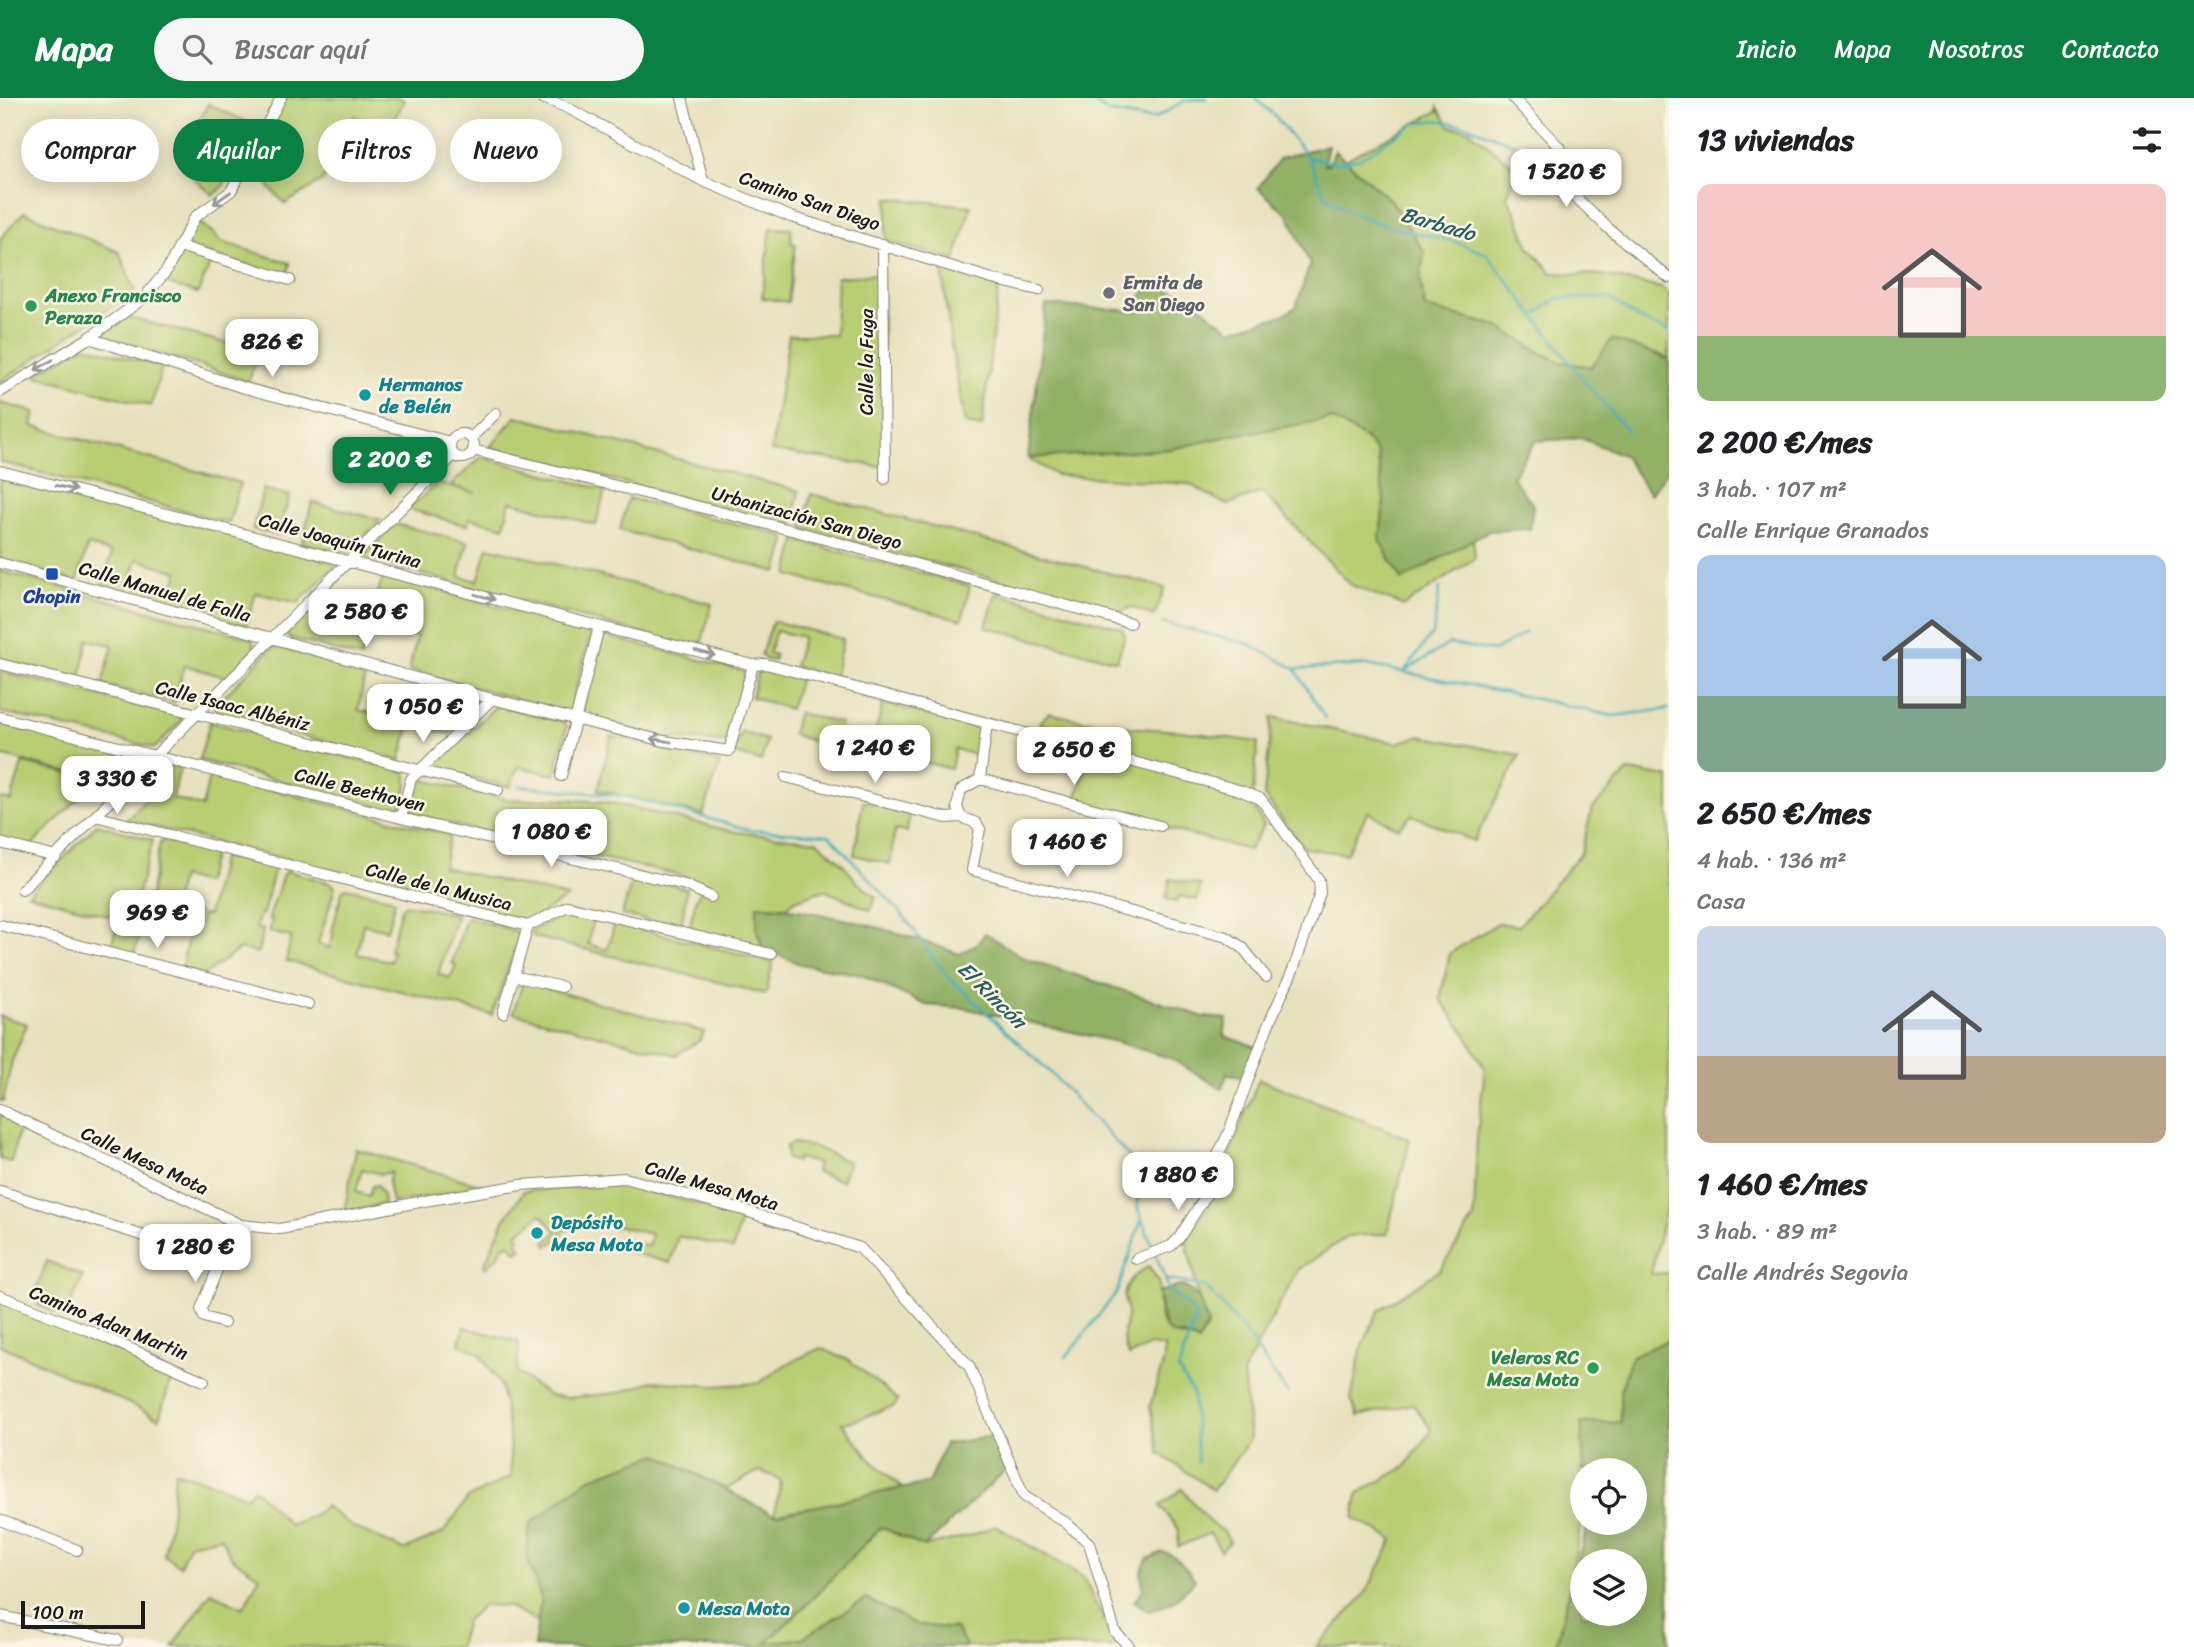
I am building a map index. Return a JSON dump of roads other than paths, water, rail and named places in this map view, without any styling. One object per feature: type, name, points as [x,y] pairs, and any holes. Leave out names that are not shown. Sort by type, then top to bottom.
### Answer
[{"type":"street","points":[[0,392],[89,338],[144,298],[167,270],[195,217],[231,191],[281,98]]},
{"type":"street","name":"Camino San Diego","points":[[542,98],[568,108],[703,181],[791,217],[992,279],[1039,290]]},
{"type":"street","points":[[682,98],[703,181]]},
{"type":"street","points":[[1513,98],[1561,149],[1564,186],[1608,229],[1669,278]]},
{"type":"street","name":"Calle la Fuga","points":[[883,244],[885,479]]},
{"type":"street","points":[[179,246],[290,280]]},
{"type":"street","points":[[89,338],[241,387],[450,442]]},
{"type":"street","points":[[471,438],[496,413]]},
{"type":"street","points":[[450,442],[460,434],[471,438]]},
{"type":"street","points":[[450,442],[454,456],[465,458],[474,450],[471,438]]},
{"type":"street","name":"Urbanización San Diego","points":[[474,450],[795,531],[1130,623]]},
{"type":"street","points":[[22,890],[454,456]]},
{"type":"street","name":"Calle Joaquín Turina","points":[[0,471],[599,627],[753,665],[766,664],[1226,787],[1261,799],[1319,880],[1320,893],[1293,970],[1267,1028],[1229,1132],[1214,1163],[1205,1197],[1191,1221],[1171,1246],[1136,1259]]},
{"type":"street","name":"Calle Manuel de Falla","points":[[0,563],[492,699],[664,741],[729,751],[753,665]]},
{"type":"street","points":[[561,776],[599,627]]},
{"type":"street","name":"Calle Isaac Albéniz","points":[[0,664],[498,790]]},
{"type":"street","points":[[401,818],[411,779],[492,699]]},
{"type":"street","name":"Calle Beethoven","points":[[0,717],[401,818],[685,885],[710,897]]},
{"type":"street","points":[[980,779],[987,723]]},
{"type":"street","points":[[786,777],[946,818],[961,817],[976,822],[980,829],[972,870],[1227,937],[1243,948],[1266,977]]},
{"type":"street","points":[[961,817],[957,807],[961,790],[980,779],[1160,826]]},
{"type":"street","name":"Calle de la Musica","points":[[95,816],[528,926],[568,906],[771,954]]},
{"type":"street","points":[[0,843],[55,857]]},
{"type":"street","points":[[0,925],[308,1004]]},
{"type":"street","points":[[503,1013],[528,926]]},
{"type":"street","points":[[513,976],[562,987]]},
{"type":"street","name":"Calle Mesa Mota","points":[[0,1110],[242,1225],[280,1230],[521,1185],[625,1178],[743,1210],[860,1248],[969,1366],[1024,1496],[1065,1522],[1089,1543],[1115,1632],[1130,1647]]},
{"type":"street","points":[[0,1191],[222,1258]]},
{"type":"street","points":[[224,1323],[204,1317],[201,1309],[222,1258],[242,1225]]},
{"type":"street","name":"Camino Adan Martin","points":[[0,1296],[95,1333],[204,1381]]},
{"type":"street","points":[[0,1520],[77,1550]]},
{"type":"street","points":[[0,1616],[117,1640]]},
{"type":"waterway","name":"Barbado","points":[[1087,98],[1108,112],[1141,118],[1156,118],[1184,101],[1207,98]]},
{"type":"waterway","name":"Barbado","points":[[1255,98],[1274,115],[1308,157],[1326,197],[1355,214],[1390,227],[1452,241],[1487,254],[1588,386],[1628,432]]},
{"type":"waterway","points":[[1308,157],[1337,163],[1359,159],[1416,123],[1436,120],[1468,126],[1532,151],[1559,157]]},
{"type":"waterway","points":[[1566,158],[1615,159]]},
{"type":"waterway","points":[[1537,314],[1558,298],[1609,298],[1636,317],[1669,332]]},
{"type":"waterway","points":[[1406,669],[1433,633],[1440,588]]},
{"type":"waterway","points":[[1163,623],[1249,644],[1296,669],[1367,665],[1613,716],[1669,709]]},
{"type":"waterway","points":[[1403,672],[1449,644],[1494,651],[1526,632]]},
{"type":"waterway","points":[[1296,670],[1325,718]]},
{"type":"waterway","name":"El Rincón","points":[[519,786],[625,796],[750,830],[829,835],[902,914],[947,976],[1050,1072],[1136,1164],[1138,1209],[1169,1289],[1196,1315],[1178,1370],[1193,1393],[1198,1463]]},
{"type":"waterway","points":[[1066,1357],[1117,1292],[1141,1221]]},
{"type":"waterway","points":[[1166,1279],[1206,1287],[1244,1331],[1288,1394]]},
{"type":"place","name":"Ermita de San Diego","points":[[1109,293]]},
{"type":"place","name":"Anexo Francisco Peraza","points":[[31,306]]},
{"type":"place","name":"Hermanos de Belén","points":[[365,395]]},
{"type":"place","name":"Chopin","points":[[52,574]]},
{"type":"place","name":"Depósito Mesa Mota","points":[[537,1233]]},
{"type":"place","name":"Veleros RC Mesa Mota","points":[[1593,1368]]},
{"type":"place","name":"Mesa Mota","points":[[684,1608]]}]
